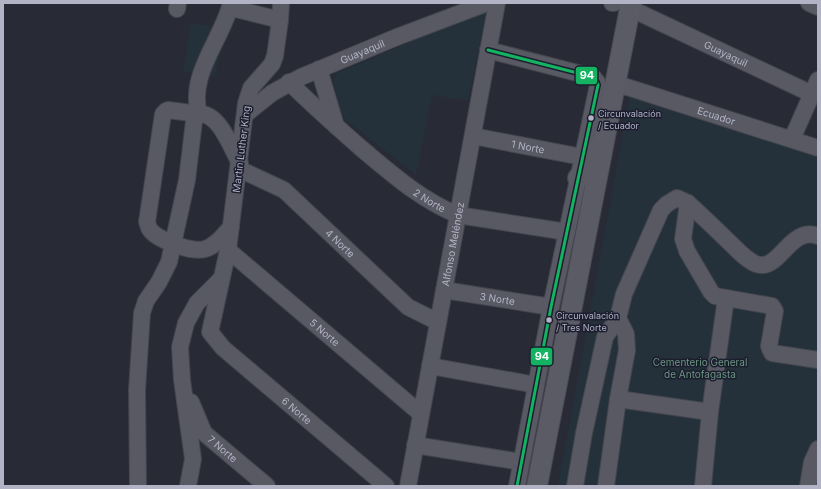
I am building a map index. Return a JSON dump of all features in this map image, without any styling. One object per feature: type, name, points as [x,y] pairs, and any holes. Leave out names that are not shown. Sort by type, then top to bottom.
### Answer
[{"type":"main road","points":[[548,486],[559,404],[613,84],[638,6]]},
{"type":"main road","points":[[537,486],[559,404],[605,141],[613,84]]},
{"type":"main road","points":[[578,178],[584,171],[588,160],[605,141]]},
{"type":"street","name":"Martin Luther King","points":[[210,332],[228,250],[246,114],[246,103],[251,88],[272,64],[275,56],[281,3]]},
{"type":"street","name":"Guayaquil","points":[[246,114],[272,93],[289,82],[397,37],[487,3]]},
{"type":"street","name":"Alfonso Meléndez","points":[[408,486],[497,3]]},
{"type":"street","points":[[809,3],[818,8]]},
{"type":"street","points":[[199,114],[196,103],[198,81],[231,4],[236,9],[280,20]]},
{"type":"street","name":"Guayaquil","points":[[638,6],[815,87]]},
{"type":"street","name":"Ecuador","points":[[488,50],[593,77],[818,148]]},
{"type":"street","points":[[319,69],[336,126]]},
{"type":"street","name":"2 Norte","points":[[289,82],[387,171],[443,209],[458,215],[567,232]]},
{"type":"street","points":[[517,486],[551,307],[598,88],[613,84]]},
{"type":"street","points":[[792,139],[815,87]]},
{"type":"street","points":[[231,227],[216,244],[206,249],[196,250],[159,237],[148,227],[147,222],[164,112],[168,110],[199,114],[204,113],[212,117],[218,123],[239,166]]},
{"type":"street","points":[[138,486],[137,390],[142,313],[146,301],[159,282],[169,262],[187,180],[194,121],[199,114]]},
{"type":"street","name":"1 Norte","points":[[473,136],[582,157]]},
{"type":"street","name":"4 Norte","points":[[239,166],[284,190],[408,307],[438,322]]},
{"type":"street","points":[[575,486],[605,337],[618,318],[624,294],[661,210],[677,198],[688,203],[745,258],[758,265],[770,264],[798,237],[814,234],[818,236]]},
{"type":"street","points":[[688,203],[683,239],[686,251],[711,292],[715,296],[772,306],[775,311],[769,346],[772,353],[818,360]]},
{"type":"street","name":"5 Norte","points":[[228,250],[421,414]]},
{"type":"street","points":[[188,486],[193,459],[182,380],[180,347],[186,323],[197,303],[221,279]]},
{"type":"street","name":"3 Norte","points":[[444,290],[551,307]]},
{"type":"street","points":[[703,486],[710,412],[726,298]]},
{"type":"street","points":[[606,486],[618,399],[627,350],[626,334],[618,318]]},
{"type":"street","name":"6 Norte","points":[[210,332],[223,348],[386,486]]},
{"type":"street","points":[[430,366],[535,392],[559,404]]},
{"type":"street","name":"7 Norte","points":[[182,380],[204,433],[267,486]]},
{"type":"street","points":[[618,399],[710,412]]},
{"type":"street","points":[[415,446],[521,462]]},
{"type":"street","points":[[808,486],[812,462],[818,450]]},
{"type":"green space","points":[[476,14],[486,14],[468,101],[432,95],[416,175],[346,120],[340,110],[333,81],[337,73]]},
{"type":"green space","points":[[191,23],[225,29],[215,77],[183,71]]},
{"type":"green space","name":"Cementerio General de Antofagasta","points":[[630,95],[818,157],[818,486],[558,486]]},
{"type":"transit line","name":"94","points":[[488,50],[593,77],[598,85],[551,307],[517,486]]},
{"type":"place","name":"Circunvalación / Ecuador","points":[[591,118]]},
{"type":"place","name":"Circunvalación / Tres Norte","points":[[549,320]]}]
